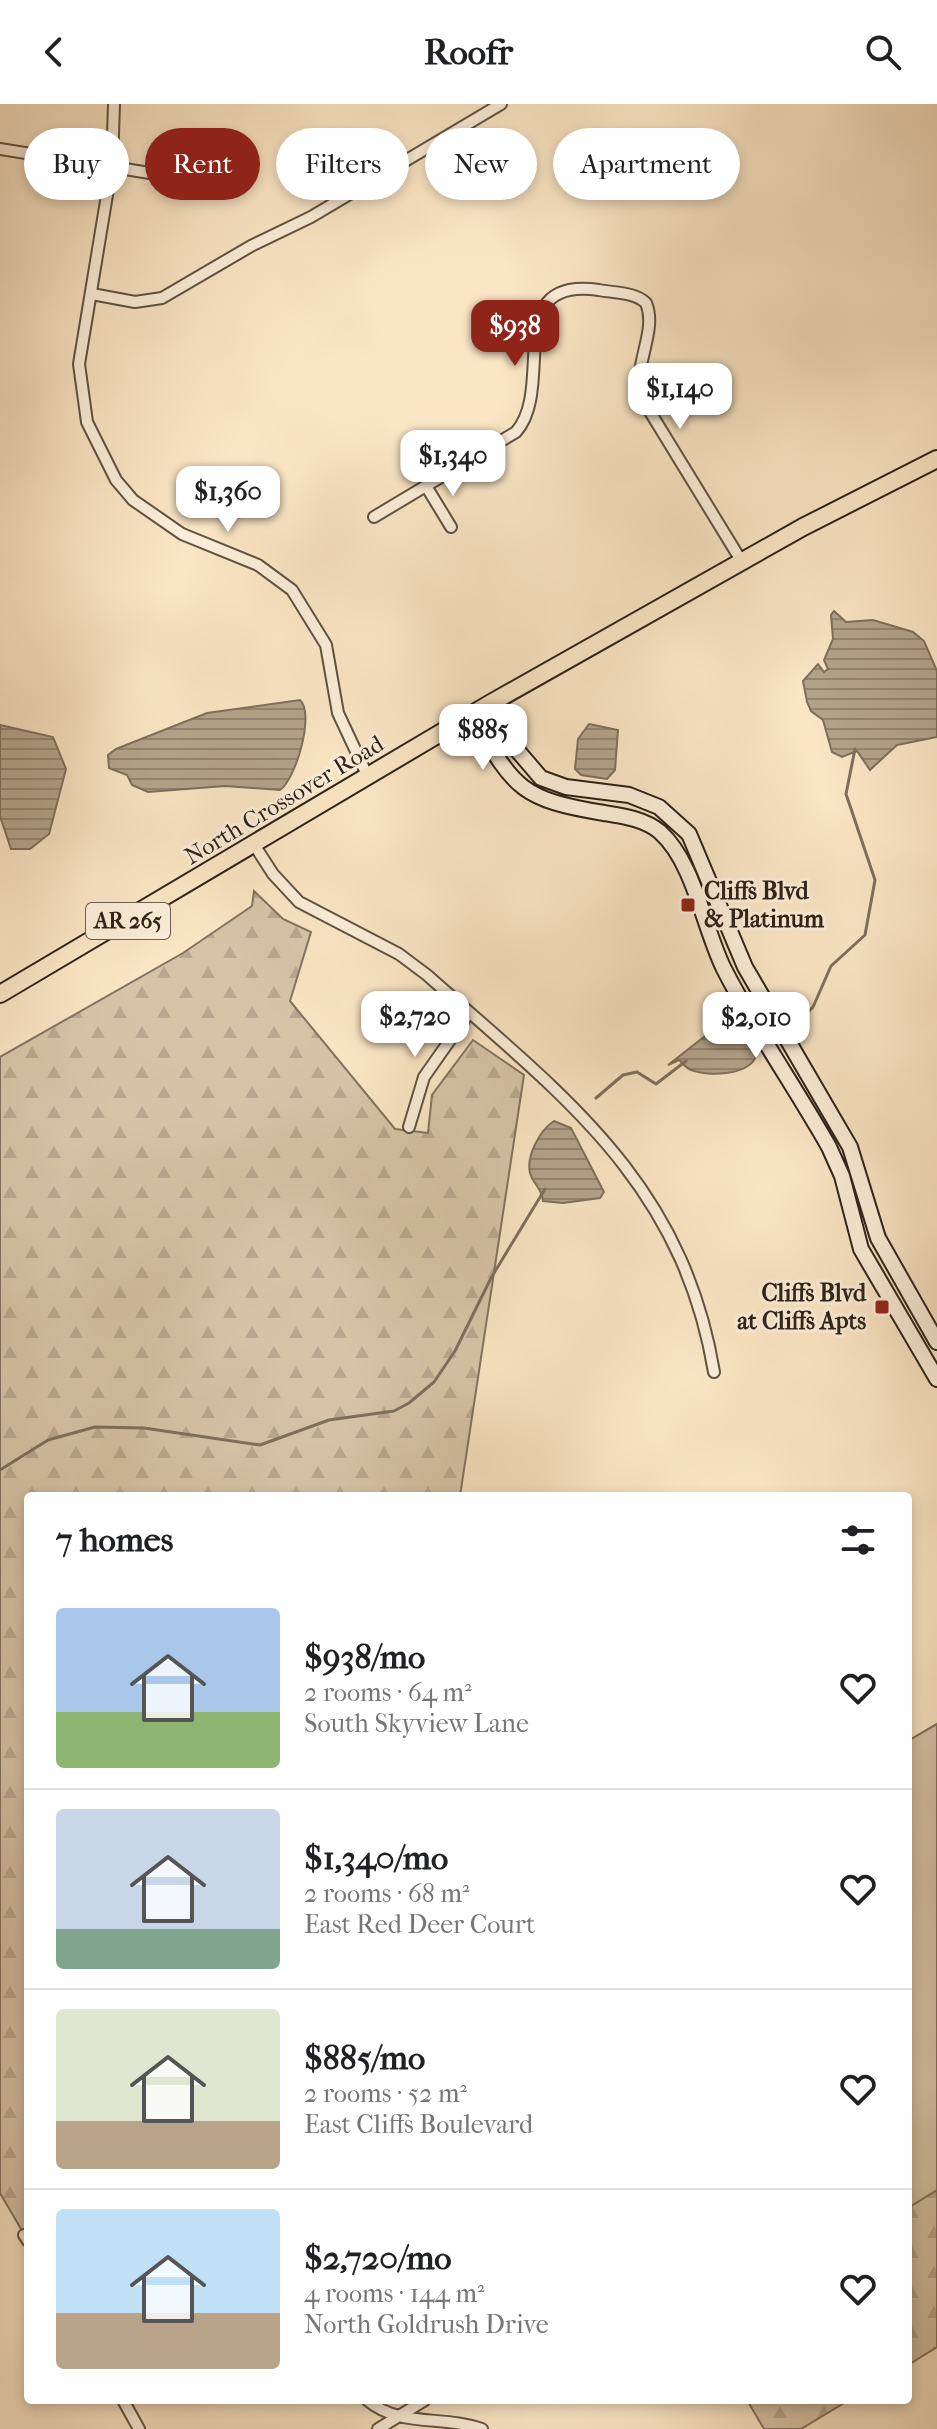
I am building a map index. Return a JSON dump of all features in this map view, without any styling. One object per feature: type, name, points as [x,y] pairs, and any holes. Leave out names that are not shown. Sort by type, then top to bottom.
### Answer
[{"type":"main road","name":"North Crossover Road","points":[[0,994],[255,846],[491,703],[844,506],[937,459]]},
{"type":"street","points":[[113,128],[114,104]]},
{"type":"street","points":[[92,294],[135,302],[162,298],[251,246],[311,217],[501,104]]},
{"type":"street","points":[[0,149],[24,152]]},
{"type":"street","points":[[107,200],[79,364],[87,422],[109,468],[133,500],[182,534],[258,565],[292,590],[326,645],[338,713],[368,777]]},
{"type":"street","points":[[374,517],[521,425],[527,411],[538,322],[551,297],[562,290],[584,288],[636,296],[646,303],[649,315],[638,378],[641,397],[742,562]]},
{"type":"street","points":[[426,486],[451,527]]},
{"type":"street","points":[[491,703],[511,743],[541,778],[566,787],[629,795],[659,807],[689,834],[745,967],[850,1147],[878,1238],[937,1342]]},
{"type":"street","points":[[472,715],[501,765],[517,784],[550,804],[649,824],[675,850],[724,968],[829,1147],[842,1176],[861,1249],[937,1379]]},
{"type":"street","points":[[255,846],[273,874],[299,902],[399,954],[586,1117],[642,1187],[677,1251],[694,1294],[714,1372]]},
{"type":"street","points":[[409,1127],[424,1077],[469,1013]]},
{"type":"street","points":[[125,2404],[139,2429]]},
{"type":"street","points":[[374,2404],[395,2417],[465,2423],[482,2429]]},
{"type":"street","points":[[378,2429],[418,2404]]},
{"type":"green space","points":[[254,891],[283,919],[311,932],[290,1001],[395,1129],[428,1133],[432,1095],[473,1040],[524,1075],[461,1492],[24,1492],[24,2234],[0,2193],[0,1057],[183,953],[252,906]]},
{"type":"green space","points":[[937,1724],[937,2347],[912,2363],[912,1739]]},
{"type":"green space","points":[[937,1724],[937,2190],[912,2206],[912,1739]]},
{"type":"green space","points":[[749,2404],[842,2404],[801,2429],[764,2429]]},
{"type":"shaded area","points":[[834,611],[846,622],[873,620],[913,632],[924,641],[937,671],[937,737],[897,745],[870,770],[857,751],[842,757],[832,752],[823,720],[811,711],[807,702],[803,681],[818,664],[824,672],[828,669],[824,660],[833,639],[831,615]]},
{"type":"shaded area","points":[[300,700],[305,718],[302,746],[292,773],[280,790],[225,786],[148,792],[132,785],[127,775],[109,768],[108,755],[116,749],[207,713]]},
{"type":"shaded area","points":[[589,724],[618,730],[615,770],[607,779],[581,775],[575,769],[578,739]]},
{"type":"shaded area","points":[[0,725],[53,737],[66,769],[49,834],[30,849],[11,849],[0,816]]},
{"type":"shaded area","points":[[732,1015],[740,1022],[756,1056],[752,1063],[736,1071],[716,1074],[696,1072],[679,1060],[668,1065]]},
{"type":"shaded area","points":[[554,1121],[571,1128],[604,1192],[600,1198],[563,1203],[543,1201],[529,1166],[539,1137]]},
{"type":"waterway","points":[[789,1019],[806,1014],[813,1007],[831,966],[865,935],[875,880],[846,794],[855,749]]},
{"type":"waterway","points":[[596,1098],[623,1075],[637,1072],[656,1084],[686,1061]]},
{"type":"waterway","points":[[0,1470],[48,1440],[95,1427],[144,1428],[260,1445],[329,1420],[394,1411],[434,1382],[455,1351],[491,1278],[545,1189]]},
{"type":"place","name":"Cliffs Blvd & Platinum","points":[[688,905]]},
{"type":"place","name":"Cliffs Blvd at Cliffs Apts","points":[[882,1307]]}]
